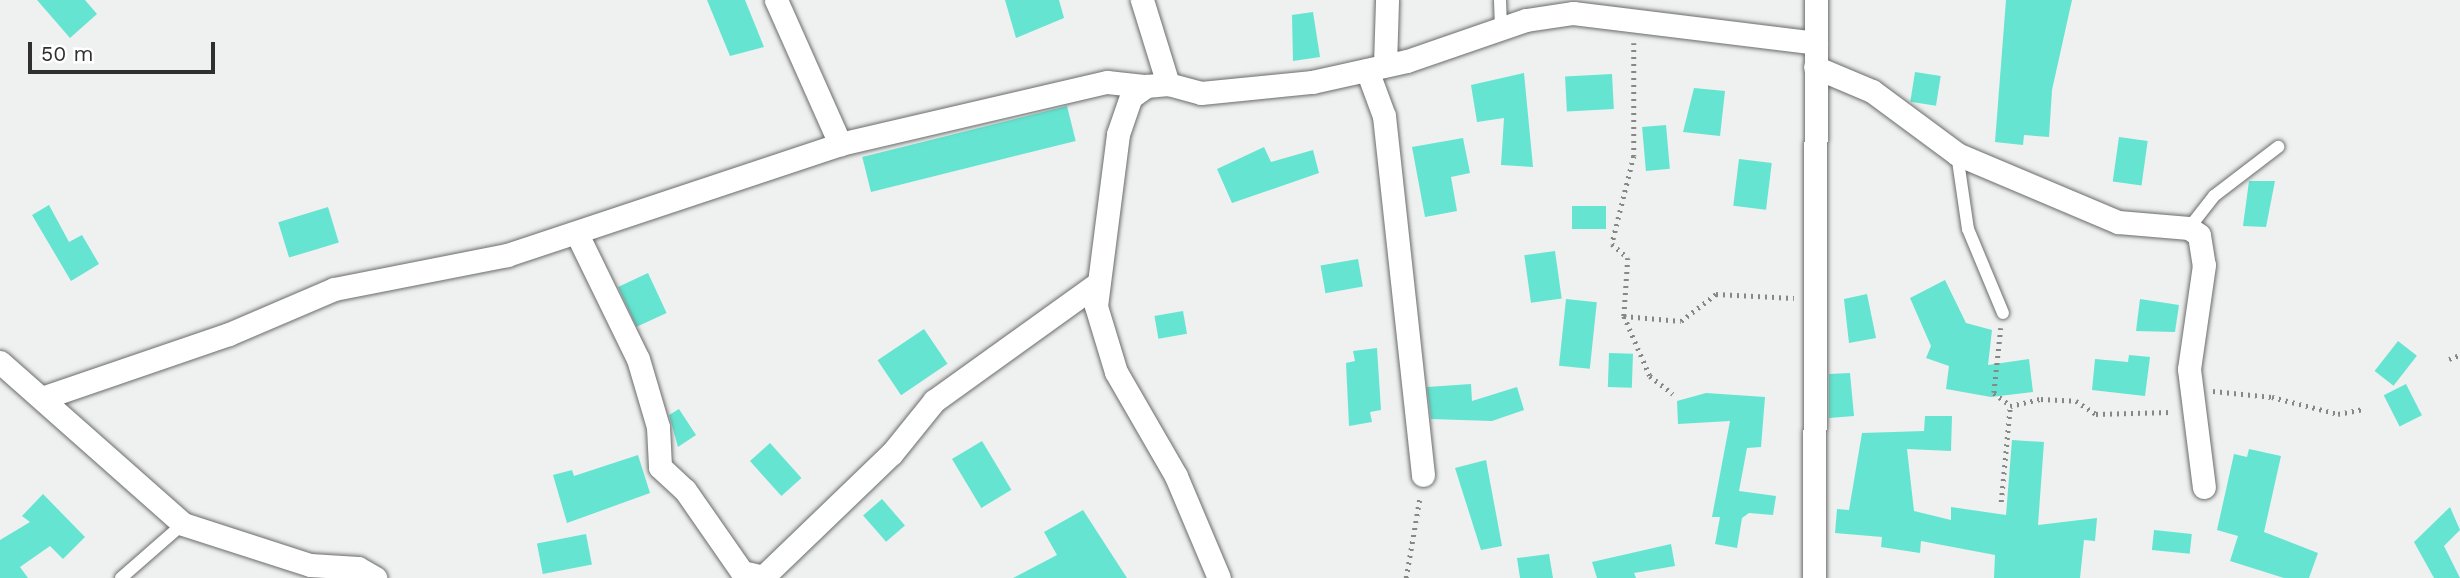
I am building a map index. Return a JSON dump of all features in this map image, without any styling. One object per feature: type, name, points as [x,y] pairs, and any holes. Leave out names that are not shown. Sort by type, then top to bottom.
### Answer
[{"type":"street","points":[[776,0],[840,144]]},
{"type":"street","points":[[1142,0],[1157,85]]},
{"type":"street","points":[[1387,0],[1376,68],[1384,116],[1423,475]]},
{"type":"street","points":[[1814,578],[1816,0]]},
{"type":"street","points":[[45,397],[229,334],[334,289],[507,255],[577,234],[840,144],[1107,82],[1231,93],[1376,68],[1501,27],[1573,13],[1816,43]]},
{"type":"street","points":[[1815,67],[1872,91],[1957,154],[2118,222],[2189,228],[2199,235],[2204,265],[2192,397],[2204,487]]},
{"type":"street","points":[[1157,85],[1124,111],[1097,284],[1096,306],[1116,372],[1176,476],[1219,578]]},
{"type":"street","points":[[577,234],[638,359],[657,427],[660,467],[685,490],[742,572],[763,577],[892,453],[934,401],[1097,284]]},
{"type":"street","points":[[0,362],[45,397],[183,524],[310,565],[358,568],[375,578]]},
{"type":"lane","points":[[1500,0],[1501,27]]},
{"type":"lane","points":[[2189,228],[2214,196],[2278,147]]},
{"type":"lane","points":[[1957,154],[1968,229],[2003,313]]},
{"type":"lane","points":[[121,578],[183,524]]},
{"type":"path","points":[[1634,21],[1634,156],[1612,244],[1629,258],[1624,316],[1650,376],[1673,394]]},
{"type":"path","points":[[1624,316],[1681,321],[1716,294],[1816,299]]},
{"type":"path","points":[[2003,313],[1994,393],[2010,406],[2076,401],[2096,414],[2136,415],[2192,397],[2272,397],[2338,415],[2364,409]]},
{"type":"path","points":[[2449,359],[2460,355]]},
{"type":"path","points":[[2001,502],[2010,406]]},
{"type":"path","points":[[1406,578],[1423,475]]},
{"type":"building","points":[[37,0],[85,0],[97,14],[70,38]]},
{"type":"building","points":[[707,0],[745,0],[764,47],[730,56]]},
{"type":"building","points":[[1005,0],[1059,0],[1064,18],[1016,38]]},
{"type":"building","points":[[2006,0],[2072,0],[2052,90],[2049,137],[2024,135],[2023,145],[1995,142]]},
{"type":"building","points":[[1313,12],[1320,57],[1293,61],[1292,15]]},
{"type":"building","points":[[1915,72],[1941,76],[1936,106],[1910,102]]},
{"type":"building","points":[[1524,73],[1533,167],[1501,165],[1504,118],[1477,122],[1471,85]]},
{"type":"building","points":[[1612,74],[1614,109],[1567,111],[1565,76]]},
{"type":"building","points":[[1694,88],[1725,91],[1720,136],[1683,132]]},
{"type":"building","points":[[1067,106],[1076,141],[871,192],[862,157]]},
{"type":"building","points":[[1666,125],[1670,169],[1646,171],[1642,127]]},
{"type":"building","points":[[2119,137],[2148,141],[2141,186],[2113,182]]},
{"type":"building","points":[[1463,138],[1470,173],[1451,177],[1457,211],[1425,217],[1412,147]]},
{"type":"building","points":[[1264,147],[1271,162],[1313,150],[1319,173],[1232,203],[1217,169]]},
{"type":"building","points":[[1739,159],[1772,163],[1766,210],[1733,206]]},
{"type":"building","points":[[2249,181],[2275,181],[2266,227],[2243,226]]},
{"type":"building","points":[[49,205],[69,242],[82,235],[99,264],[71,281],[32,215]]},
{"type":"building","points":[[1572,206],[1606,206],[1606,229],[1572,229]]},
{"type":"building","points":[[328,207],[339,242],[289,258],[278,222]]},
{"type":"building","points":[[1555,251],[1562,299],[1531,303],[1524,255]]},
{"type":"building","points":[[1358,259],[1363,287],[1325,293],[1321,266]]},
{"type":"building","points":[[648,273],[667,313],[637,327],[618,287]]},
{"type":"building","points":[[1945,280],[1966,323],[1992,330],[1988,365],[2029,359],[2033,392],[1991,397],[1946,389],[1949,366],[1926,358],[1931,346],[1910,298]]},
{"type":"building","points":[[1867,294],[1876,338],[1849,343],[1844,299]]},
{"type":"building","points":[[1566,299],[1597,302],[1590,369],[1559,366]]},
{"type":"building","points":[[2140,299],[2179,305],[2175,332],[2136,331]]},
{"type":"building","points":[[1183,311],[1187,334],[1158,339],[1154,316]]},
{"type":"building","points":[[924,329],[947,364],[901,395],[878,360]]},
{"type":"building","points":[[2398,341],[2417,356],[2394,386],[2375,371]]},
{"type":"building","points":[[1377,348],[1381,410],[1370,412],[1372,422],[1349,426],[1346,363],[1355,361],[1353,351]]},
{"type":"building","points":[[1609,353],[1633,354],[1632,388],[1608,387]]},
{"type":"building","points":[[2129,355],[2150,357],[2145,396],[2092,390],[2095,359],[2128,362]]},
{"type":"building","points":[[1850,373],[1854,416],[1829,418],[1829,374]]},
{"type":"building","points":[[1471,384],[1472,401],[1517,387],[1524,410],[1492,421],[1431,419],[1427,387]]},
{"type":"building","points":[[2406,384],[2422,415],[2400,427],[2384,395]]},
{"type":"building","points":[[1706,393],[1765,397],[1761,447],[1747,448],[1739,491],[1776,496],[1773,515],[1749,513],[1742,518],[1737,548],[1715,544],[1720,517],[1712,517],[1730,421],[1678,424],[1677,401]]},
{"type":"building","points":[[679,409],[696,435],[678,447],[669,415]]},
{"type":"building","points":[[1925,416],[1952,416],[1951,451],[1907,449],[1914,511],[1951,520],[1951,507],[2006,515],[2012,440],[2044,442],[2038,525],[2097,518],[2095,541],[2084,540],[2080,578],[1994,578],[1995,555],[1921,541],[1920,553],[1881,547],[1882,537],[1835,533],[1837,509],[1849,510],[1862,433],[1924,431]]},
{"type":"building","points":[[982,441],[1011,490],[981,508],[952,459]]},
{"type":"building","points":[[770,443],[801,478],[781,496],[750,461]]},
{"type":"building","points":[[2249,449],[2281,456],[2264,532],[2318,553],[2309,578],[2284,578],[2230,561],[2238,536],[2217,530],[2234,454],[2247,457]]},
{"type":"building","points":[[638,455],[650,493],[567,523],[553,475],[572,470],[574,476]]},
{"type":"building","points":[[1486,460],[1502,546],[1481,550],[1455,468]]},
{"type":"building","points":[[43,494],[85,537],[63,559],[50,546],[20,567],[28,578],[0,578],[0,540],[30,522],[22,516]]},
{"type":"building","points":[[882,499],[905,525],[886,542],[863,515]]},
{"type":"building","points":[[2450,507],[2460,530],[2444,546],[2460,578],[2434,578],[2414,542]]},
{"type":"building","points":[[1083,510],[1127,578],[1013,578],[1057,555],[1044,532]]},
{"type":"building","points":[[2154,530],[2192,534],[2190,554],[2152,550]]},
{"type":"building","points":[[586,534],[592,564],[543,574],[537,544]]},
{"type":"building","points":[[1671,544],[1675,566],[1634,573],[1636,578],[1597,578],[1592,562]]},
{"type":"building","points":[[1549,554],[1553,578],[1520,578],[1517,558]]}]
